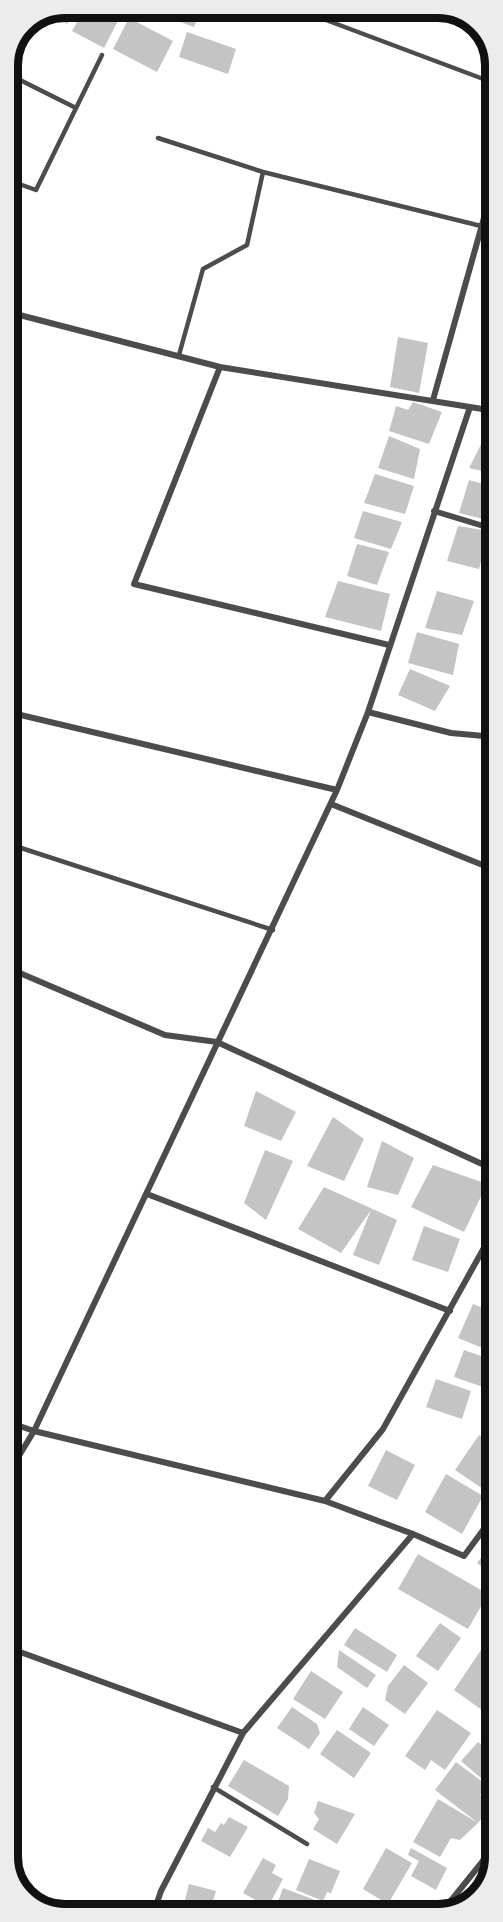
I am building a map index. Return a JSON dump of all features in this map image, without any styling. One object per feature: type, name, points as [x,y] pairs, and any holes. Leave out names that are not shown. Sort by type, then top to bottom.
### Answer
[{"type":"street","points":[[432,400],[485,212]]},
{"type":"street","points":[[481,226],[485,227]]},
{"type":"street","points":[[18,315],[220,367],[485,409]]},
{"type":"street","points":[[220,367],[134,584],[389,645]]},
{"type":"street","points":[[18,1457],[34,1431],[331,804],[368,712],[470,407]]},
{"type":"street","points":[[434,511],[485,526]]},
{"type":"street","points":[[368,712],[451,733],[485,735]]},
{"type":"street","points":[[18,714],[337,790]]},
{"type":"street","points":[[331,804],[485,866]]},
{"type":"street","points":[[18,972],[165,1035],[217,1042],[485,1165]]},
{"type":"street","points":[[147,1194],[450,1311]]},
{"type":"street","points":[[325,1501],[383,1429],[485,1246]]},
{"type":"street","points":[[18,1425],[325,1501],[464,1556],[485,1528]]},
{"type":"street","points":[[158,1904],[213,1787],[243,1733],[413,1534]]},
{"type":"street","points":[[18,1651],[243,1733]]},
{"type":"street","points":[[450,1902],[485,1859]]},
{"type":"lane","points":[[321,18],[485,80]]},
{"type":"lane","points":[[18,184],[36,190],[102,55]]},
{"type":"lane","points":[[18,79],[76,108]]},
{"type":"lane","points":[[158,138],[263,172],[481,226]]},
{"type":"lane","points":[[179,355],[203,269],[247,245],[263,172]]},
{"type":"lane","points":[[18,847],[273,930]]},
{"type":"lane","points":[[213,1787],[307,1844]]},
{"type":"building","points":[[70,18],[67,24],[58,19]]},
{"type":"building","points":[[79,18],[119,18],[104,48],[72,31]]},
{"type":"building","points":[[129,18],[173,41],[157,72],[113,49]]},
{"type":"building","points":[[170,18],[198,18],[194,27]]},
{"type":"building","points":[[187,32],[236,49],[228,74],[179,57]]},
{"type":"building","points":[[398,337],[428,343],[419,393],[390,387]]},
{"type":"building","points":[[413,402],[442,412],[429,444],[389,431],[396,406],[408,410]]},
{"type":"building","points":[[389,436],[420,449],[414,479],[378,468]]},
{"type":"building","points":[[485,437],[485,472],[469,468]]},
{"type":"building","points":[[375,474],[414,486],[405,514],[364,503]]},
{"type":"building","points":[[469,480],[485,484],[485,520],[459,513]]},
{"type":"building","points":[[363,511],[402,522],[391,549],[354,538]]},
{"type":"building","points":[[458,526],[485,530],[485,546],[479,569],[447,561]]},
{"type":"building","points":[[357,544],[389,552],[377,585],[347,576]]},
{"type":"building","points":[[338,581],[390,594],[381,631],[325,617]]},
{"type":"building","points":[[437,591],[474,601],[462,635],[425,628]]},
{"type":"building","points":[[417,632],[459,644],[453,675],[408,663]]},
{"type":"building","points":[[410,669],[450,686],[435,711],[398,695]]},
{"type":"building","points":[[256,1091],[296,1112],[281,1141],[244,1126]]},
{"type":"building","points":[[333,1117],[364,1139],[344,1181],[307,1166]]},
{"type":"building","points":[[382,1141],[414,1158],[398,1195],[367,1187]]},
{"type":"building","points":[[265,1150],[293,1161],[266,1220],[244,1203]]},
{"type":"building","points":[[433,1165],[485,1183],[485,1188],[464,1232],[411,1207]]},
{"type":"building","points":[[324,1187],[397,1220],[379,1265],[353,1255],[371,1210],[341,1253],[298,1229]]},
{"type":"building","points":[[424,1226],[460,1239],[448,1272],[412,1260]]},
{"type":"building","points":[[473,1304],[485,1309],[485,1349],[458,1338]]},
{"type":"building","points":[[464,1350],[485,1357],[485,1388],[454,1377]]},
{"type":"building","points":[[436,1379],[471,1391],[462,1419],[426,1407]]},
{"type":"building","points":[[479,1435],[485,1439],[485,1486],[483,1489],[455,1470]]},
{"type":"building","points":[[386,1450],[415,1465],[397,1500],[368,1486]]},
{"type":"building","points":[[446,1474],[483,1496],[462,1534],[425,1512]]},
{"type":"building","points":[[485,1552],[485,1569],[477,1563]]},
{"type":"building","points":[[418,1554],[485,1592],[485,1599],[468,1629],[398,1589]]},
{"type":"building","points":[[440,1623],[461,1638],[438,1671],[416,1656]]},
{"type":"building","points":[[355,1628],[397,1655],[387,1672],[344,1645]]},
{"type":"building","points":[[483,1647],[485,1648],[485,1712],[454,1690]]},
{"type":"building","points":[[339,1650],[376,1675],[367,1688],[337,1667]]},
{"type":"building","points":[[404,1665],[428,1683],[405,1714],[385,1700],[388,1686]]},
{"type":"building","points":[[311,1671],[343,1692],[325,1719],[293,1699]]},
{"type":"building","points":[[292,1707],[317,1724],[320,1733],[309,1749],[277,1728]]},
{"type":"building","points":[[363,1707],[389,1725],[374,1746],[349,1729]]},
{"type":"building","points":[[437,1710],[471,1733],[445,1770],[431,1760],[425,1770],[405,1756]]},
{"type":"building","points":[[337,1730],[371,1753],[354,1778],[320,1754]]},
{"type":"building","points":[[478,1742],[485,1748],[485,1781],[461,1761]]},
{"type":"building","points":[[244,1760],[289,1786],[288,1799],[278,1816],[228,1786]]},
{"type":"building","points":[[456,1762],[485,1784],[485,1789],[480,1795],[485,1799],[485,1814],[478,1823],[435,1790]]},
{"type":"building","points":[[438,1799],[478,1823],[460,1840],[451,1838],[440,1857],[413,1842]]},
{"type":"building","points":[[318,1801],[355,1814],[337,1844],[313,1829],[319,1819],[314,1813]]},
{"type":"building","points":[[229,1817],[248,1827],[230,1857],[201,1841],[208,1828],[215,1832],[221,1823],[224,1825]]},
{"type":"building","points":[[386,1848],[412,1863],[388,1904],[363,1889]]},
{"type":"building","points":[[411,1848],[447,1868],[436,1890],[411,1876],[419,1861],[408,1855]]},
{"type":"building","points":[[263,1858],[276,1865],[272,1873],[283,1879],[270,1904],[263,1904],[243,1893]]},
{"type":"building","points":[[309,1859],[340,1871],[331,1893],[327,1892],[323,1901],[296,1890]]},
{"type":"building","points":[[189,1884],[216,1891],[212,1904],[185,1900]]},
{"type":"building","points":[[283,1888],[323,1903],[323,1904],[277,1904]]}]
